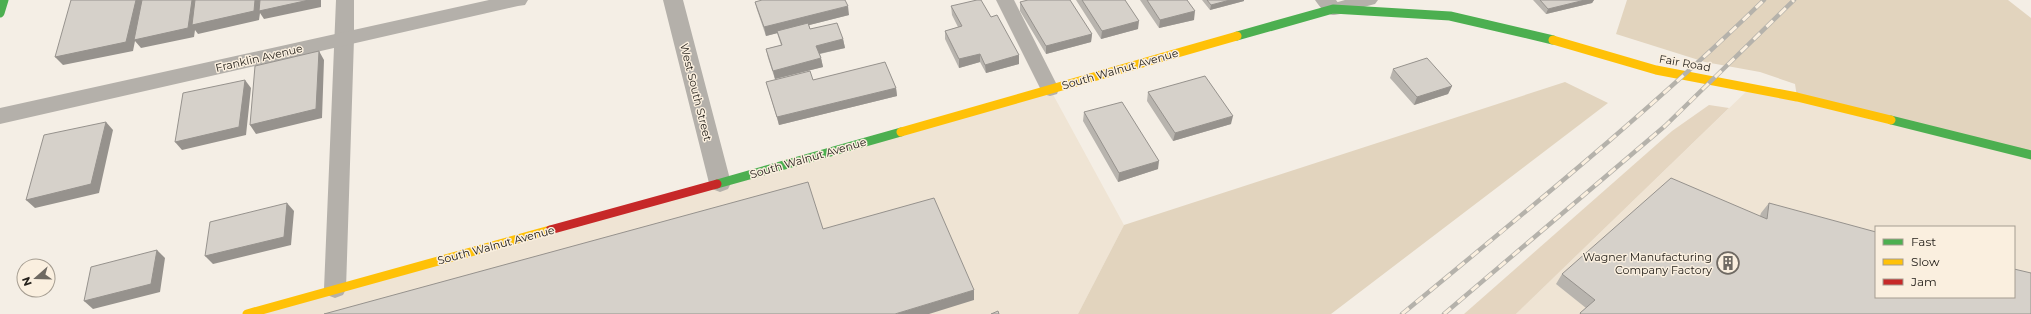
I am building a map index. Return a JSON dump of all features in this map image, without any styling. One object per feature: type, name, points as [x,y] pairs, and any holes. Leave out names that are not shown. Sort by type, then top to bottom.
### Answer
[{"type":"main road","points":[[0,13],[4,0]]},
{"type":"main road","name":"South Walnut Avenue","points":[[247,314],[720,183],[1050,89],[1329,5]]},
{"type":"main road","name":"Fair Road","points":[[1329,5],[1450,16],[1548,39],[1656,70],[1797,97],[2031,155]]},
{"type":"street","name":"Franklin Avenue","points":[[0,116],[518,0]]},
{"type":"street","name":"West South Street","points":[[673,0],[720,183]]},
{"type":"lane","points":[[335,290],[345,39],[345,0]]},
{"type":"lane","points":[[1005,0],[1050,89]]},
{"type":"lane","name":"South Walnut Avenue","points":[[1329,5],[1369,0]]},
{"type":"shaded area","points":[[1627,0],[2008,0],[2031,18],[2031,155],[1797,97],[1795,84],[1760,72],[1705,62],[1616,34]]},
{"type":"shaded area","points":[[1565,82],[1608,103],[1331,314],[1078,314],[1124,225]]},
{"type":"shaded area","points":[[1751,87],[2031,155],[2031,314],[1516,314]]},
{"type":"shaded area","points":[[1050,89],[1124,225],[1078,314],[247,314]]},
{"type":"shaded area","points":[[1709,105],[1729,108],[1516,314],[1464,314],[1672,131]]},
{"type":"building","points":[[71,0],[136,0],[126,42],[55,57]]},
{"type":"building","points":[[142,0],[192,0],[188,28],[134,40]]},
{"type":"building","points":[[195,0],[255,0],[254,11],[192,25]]},
{"type":"building","points":[[260,0],[309,0],[259,11]]},
{"type":"building","points":[[762,0],[845,0],[848,6],[764,27],[755,2]]},
{"type":"building","points":[[981,0],[991,17],[997,15],[1019,55],[985,65],[980,54],[959,59],[945,31],[962,26],[951,6]]},
{"type":"building","points":[[1028,0],[1070,0],[1092,34],[1046,46],[1020,2]]},
{"type":"building","points":[[1082,0],[1125,0],[1139,21],[1102,31]]},
{"type":"building","points":[[1147,0],[1187,0],[1195,11],[1160,20]]},
{"type":"building","points":[[1207,0],[1230,0],[1211,5]]},
{"type":"building","points":[[1540,0],[1585,0],[1548,9]]},
{"type":"building","points":[[808,23],[810,29],[837,23],[843,39],[816,46],[821,58],[773,71],[766,49],[782,45],[777,31]]},
{"type":"building","points":[[319,51],[316,109],[250,125],[255,66]]},
{"type":"building","points":[[1427,58],[1452,86],[1417,97],[1393,69]]},
{"type":"building","points":[[885,62],[896,88],[777,117],[766,82],[810,71],[813,80]]},
{"type":"building","points":[[1205,76],[1233,116],[1175,133],[1148,92]]},
{"type":"building","points":[[245,80],[239,127],[175,142],[183,93]]},
{"type":"building","points":[[1122,102],[1159,161],[1119,173],[1084,112]]},
{"type":"building","points":[[106,122],[91,184],[26,200],[44,135]]},
{"type":"building","name":"Wagner Manufacturing Company Factory","points":[[1671,178],[1767,219],[1769,203],[1875,232],[1875,298],[2015,298],[2015,269],[2031,273],[2031,314],[1581,314],[1580,313],[1595,300],[1562,274]]},
{"type":"building","points":[[808,182],[823,229],[934,198],[974,290],[895,314],[324,314]]},
{"type":"building","points":[[287,203],[284,237],[205,256],[210,222]]},
{"type":"building","points":[[157,250],[151,284],[84,301],[91,267]]},
{"type":"building","points":[[998,311],[999,314],[991,314]]},
{"type":"railway","points":[[1402,314],[1631,122],[1764,0]]},
{"type":"railway","points":[[1444,314],[1665,126],[1794,0]]},
{"type":"traffic: fast","points":[[0,13],[4,0]]},
{"type":"traffic: fast","points":[[1237,36],[1333,9],[1450,16],[1553,40]]},
{"type":"traffic: fast","points":[[1891,120],[2031,155]]},
{"type":"traffic: fast","points":[[717,184],[901,132]]},
{"type":"traffic: slow","points":[[901,132],[1237,36]]},
{"type":"traffic: slow","points":[[1553,40],[1656,70],[1797,97],[1891,120]]},
{"type":"traffic: slow","points":[[247,314],[550,230]]},
{"type":"traffic: jam","points":[[550,230],[717,184]]},
{"type":"place","name":"Wagner Manufacturing Company Factory","points":[[1728,263]]}]
